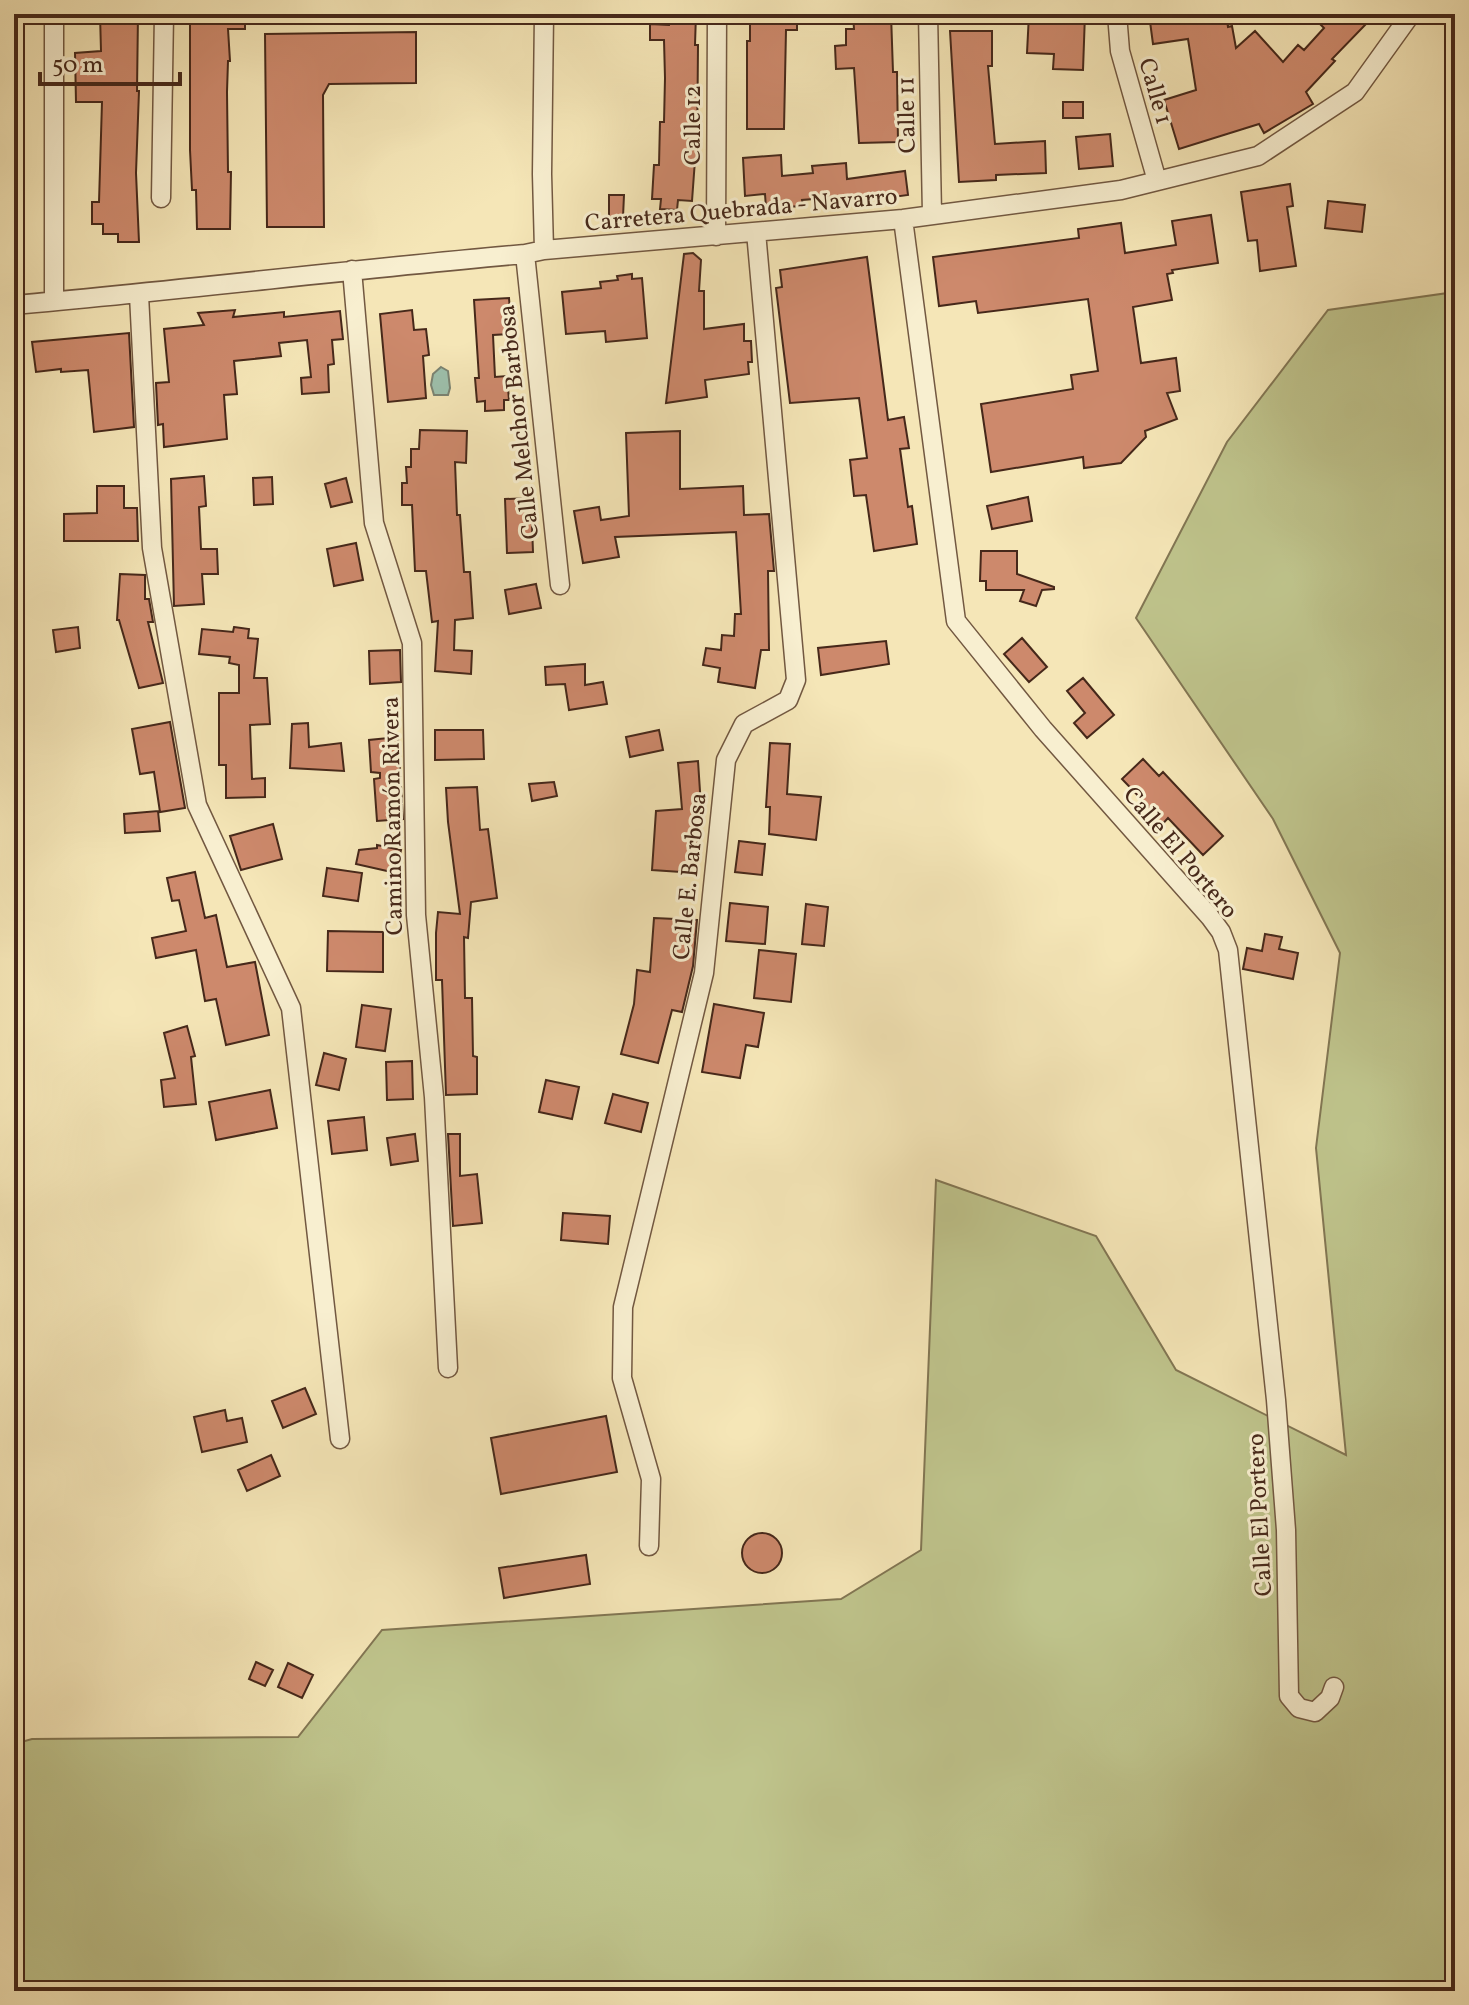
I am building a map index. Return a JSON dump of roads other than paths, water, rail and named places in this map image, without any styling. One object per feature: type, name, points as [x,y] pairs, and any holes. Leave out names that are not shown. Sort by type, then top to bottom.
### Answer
[{"type":"street","points":[[54,14],[54,301]]},
{"type":"street","points":[[161,198],[164,14]]},
{"type":"street","points":[[544,14],[544,250]]},
{"type":"street","name":"Calle 12","points":[[716,236],[717,14]]},
{"type":"street","name":"Calle 11","points":[[928,14],[932,214]]},
{"type":"street","name":"Calle 1","points":[[1117,14],[1120,51],[1157,181]]},
{"type":"street","name":"Carretera Quebrada - Navarro","points":[[14,305],[139,295],[544,250],[903,219],[1121,190],[1258,156],[1355,92],[1411,14]]},
{"type":"street","name":"Calle El Portero","points":[[903,219],[956,621],[1043,729],[1210,917],[1221,932],[1228,950],[1276,1400],[1286,1530],[1289,1696],[1299,1708],[1315,1712],[1330,1698],[1334,1687]]},
{"type":"street","name":"Calle E. Barbosa","points":[[649,1546],[651,1479],[622,1378],[623,1307],[704,973],[726,760],[744,724],[788,700],[796,680],[756,232]]},
{"type":"street","name":"Calle Melchor Barbosa","points":[[525,254],[560,585]]},
{"type":"street","name":"Camino Ramón Rivera","points":[[352,270],[374,523],[412,643],[416,915],[435,1111],[448,1368]]},
{"type":"street","points":[[139,295],[152,548],[157,578],[197,805],[291,1008],[340,1439]]}]
